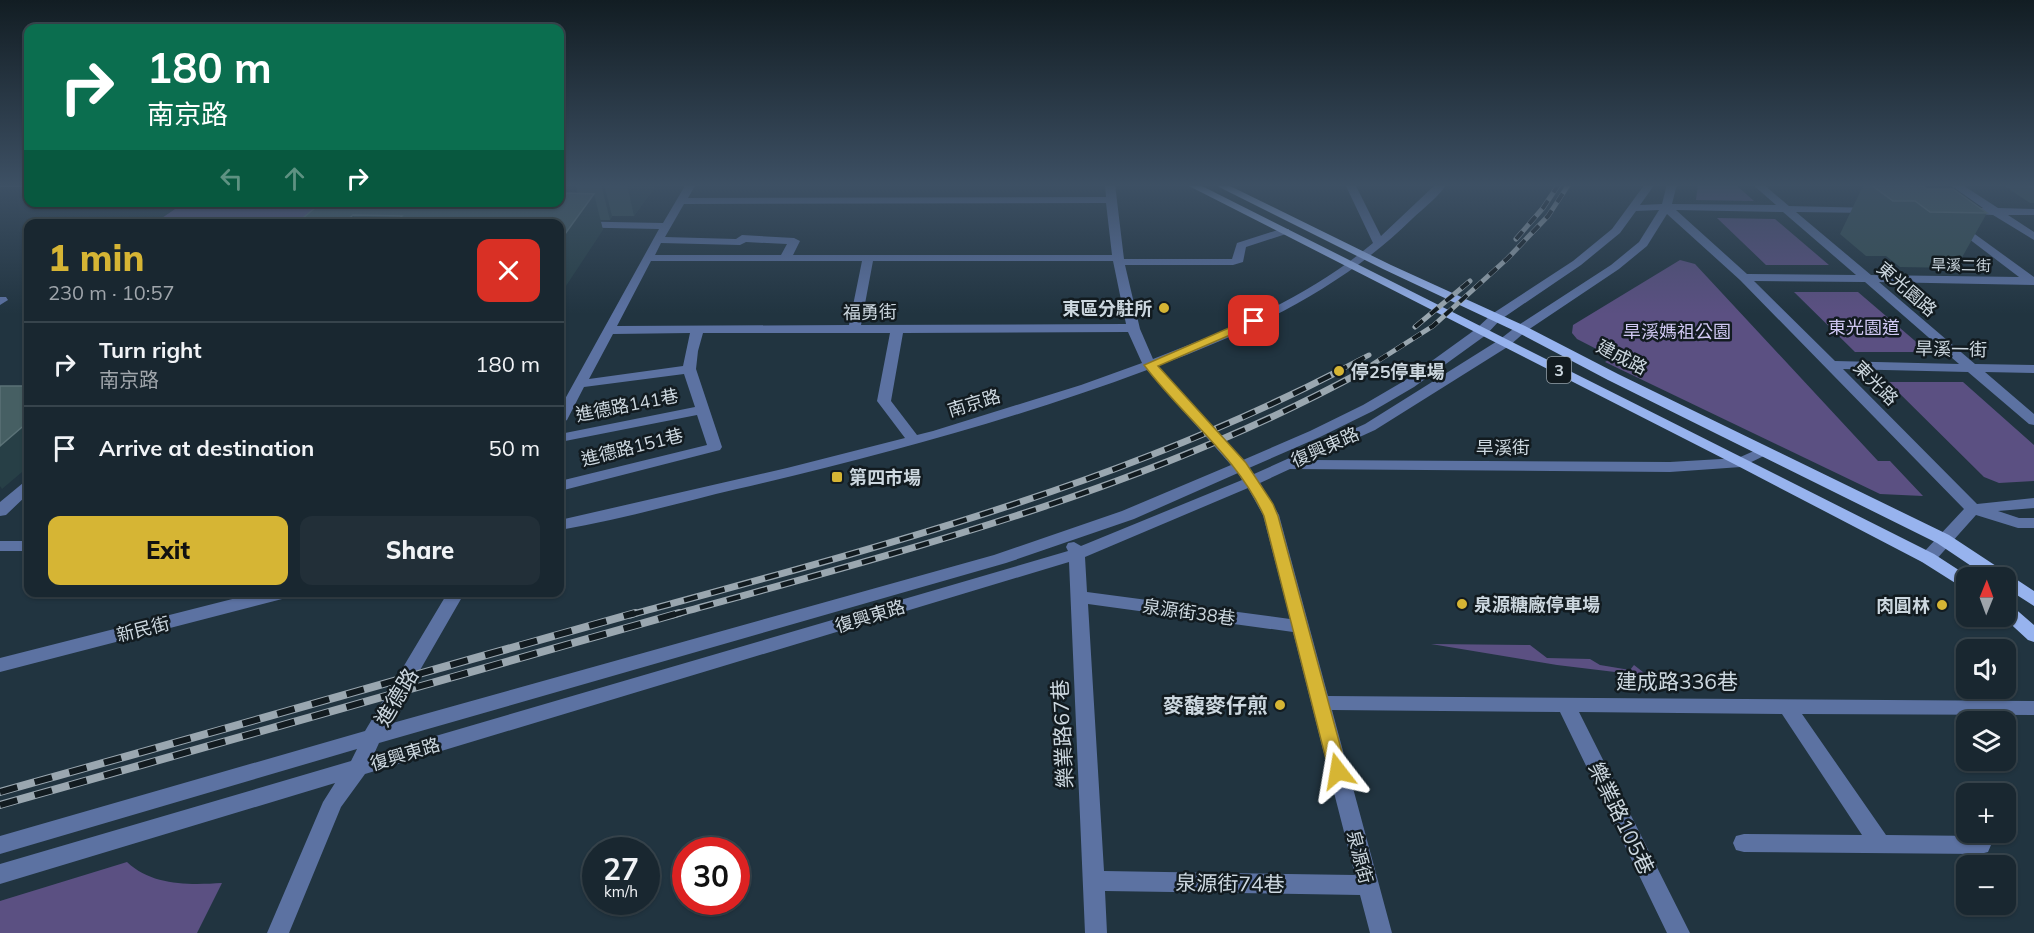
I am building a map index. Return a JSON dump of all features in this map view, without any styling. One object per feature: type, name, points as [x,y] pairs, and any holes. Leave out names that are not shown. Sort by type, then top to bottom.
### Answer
[{"type":"main road","name":"3","points":[[1278,228],[1928,558],[1956,576]]},
{"type":"main road","name":"建成路","points":[[1320,228],[1373,250],[1496,317],[1943,539],[1986,567]]},
{"type":"main road","name":"建成路","points":[[2016,587],[2034,600]]},
{"type":"main road","points":[[2016,619],[2034,634]]},
{"type":"street","points":[[564,408],[665,228]]},
{"type":"street","name":"泉源街","points":[[1115,228],[1135,339],[1150,365],[1245,474],[1271,516],[1381,933]]},
{"type":"street","points":[[1365,228],[1373,250]]},
{"type":"street","name":"南京路","points":[[564,524],[914,441],[1101,383],[1241,327],[1351,266],[1373,250],[1396,228]]},
{"type":"street","name":"復興東路","points":[[0,874],[1077,554],[1245,474],[1408,384],[1481,332],[1496,317],[1577,263],[1619,228]]},
{"type":"street","name":"復興東路","points":[[0,845],[372,737],[902,588],[1000,559],[1245,474],[1287,465],[1370,427],[1504,343],[1521,328],[1615,267],[1644,244],[1654,228]]},
{"type":"street","name":"東光路","points":[[1689,228],[1744,278],[1832,365],[1973,509]]},
{"type":"street","name":"東光園路","points":[[1808,228],[2034,421]]},
{"type":"street","points":[[1964,228],[2033,281]]},
{"type":"street","points":[[647,258],[1233,262],[1239,260],[1241,245],[1285,231]]},
{"type":"street","points":[[658,240],[740,242],[742,238],[750,237],[794,241],[785,258]]},
{"type":"street","points":[[854,330],[868,258]]},
{"type":"street","name":"旱溪二街","points":[[1744,278],[2033,281]]},
{"type":"street","name":"福勇街","points":[[609,330],[1132,328]]},
{"type":"street","points":[[897,329],[884,401],[914,441]]},
{"type":"street","points":[[698,330],[691,351],[689,369],[703,410]]},
{"type":"street","name":"旱溪一街","points":[[1832,365],[2034,369]]},
{"type":"street","points":[[579,384],[689,369]]},
{"type":"street","name":"進德路141巷","points":[[564,437],[703,410]]},
{"type":"street","name":"進德路151巷","points":[[564,485],[715,447],[703,410]]},
{"type":"street","name":"旱溪街","points":[[1287,465],[1670,467],[1741,462],[1762,451]]},
{"type":"street","points":[[0,511],[24,490]]},
{"type":"street","points":[[1928,558],[1943,539],[1973,509],[2034,502]]},
{"type":"street","points":[[1973,509],[2018,523],[2034,523]]},
{"type":"street","name":"樂業路67巷","points":[[1070,534],[1077,554],[1096,933]]},
{"type":"street","points":[[0,546],[24,546]]},
{"type":"street","name":"新民街","points":[[0,666],[267,597]]},
{"type":"street","name":"進德路","points":[[278,933],[333,802],[358,768],[372,737],[454,597]]},
{"type":"street","name":"泉源街38巷","points":[[1079,597],[1300,627]]},
{"type":"street","name":"建成路336巷","points":[[1320,703],[2034,708]]},
{"type":"street","name":"樂業路105巷","points":[[1565,703],[1679,933]]},
{"type":"street","points":[[1786,705],[1880,844]]},
{"type":"street","points":[[1744,843],[1980,845]]},
{"type":"street","name":"泉源街74巷","points":[[1094,881],[1367,885]]},
{"type":"green space","name":"東光園道","points":[[1727,228],[1785,228],[1829,265],[1766,265]]},
{"type":"green space","name":"旱溪媽祖公園","points":[[1680,260],[1695,264],[1878,461],[1890,461],[1923,496],[1880,494],[1605,362],[1612,357],[1577,339],[1572,333],[1573,325]]},
{"type":"green space","name":"東光園道","points":[[1794,292],[1858,292],[1928,352],[1855,352]]},
{"type":"green space","name":"東光園道","points":[[1888,382],[1963,382],[2034,445],[2034,481],[1999,483],[1984,477]]},
{"type":"green space","points":[[1431,644],[1530,645],[1547,658],[1590,659],[1600,665],[1630,670],[1634,665],[1648,676],[1557,665]]},
{"type":"green space","points":[[127,862],[148,876],[160,880],[184,884],[222,883],[197,933],[0,933],[0,901]]},
{"type":"building","points":[[564,228],[570,228],[564,235]]},
{"type":"building","points":[[0,386],[24,386],[24,425],[0,446]]},
{"type":"railway","points":[[1516,239],[1526,228]]},
{"type":"railway","points":[[1362,371],[1433,326],[1508,258],[1537,228]]},
{"type":"railway","points":[[1415,327],[1470,281]]},
{"type":"railway","points":[[1338,371],[1369,355]]},
{"type":"railway","points":[[630,615],[902,539],[1081,481],[1169,448],[1256,411],[1341,370]]},
{"type":"railway","points":[[673,615],[939,540],[1114,482],[1199,449],[1283,412],[1365,370]]},
{"type":"railway","points":[[0,792],[635,613]]},
{"type":"railway","points":[[0,805],[679,613]]},
{"type":"place","name":"東區分駐所","points":[[1164,308]]},
{"type":"place","name":"停25停車場","points":[[1339,371]]},
{"type":"place","name":"第四市場","points":[[837,477]]},
{"type":"place","name":"泉源糖廠停車場","points":[[1462,604]]},
{"type":"place","name":"肉圓林","points":[[1942,605]]},
{"type":"place","name":"麥馥麥仔煎","points":[[1280,705]]},
{"type":"route","points":[[1254,321],[1150,365],[1241,466],[1266,504],[1338,771]]}]
